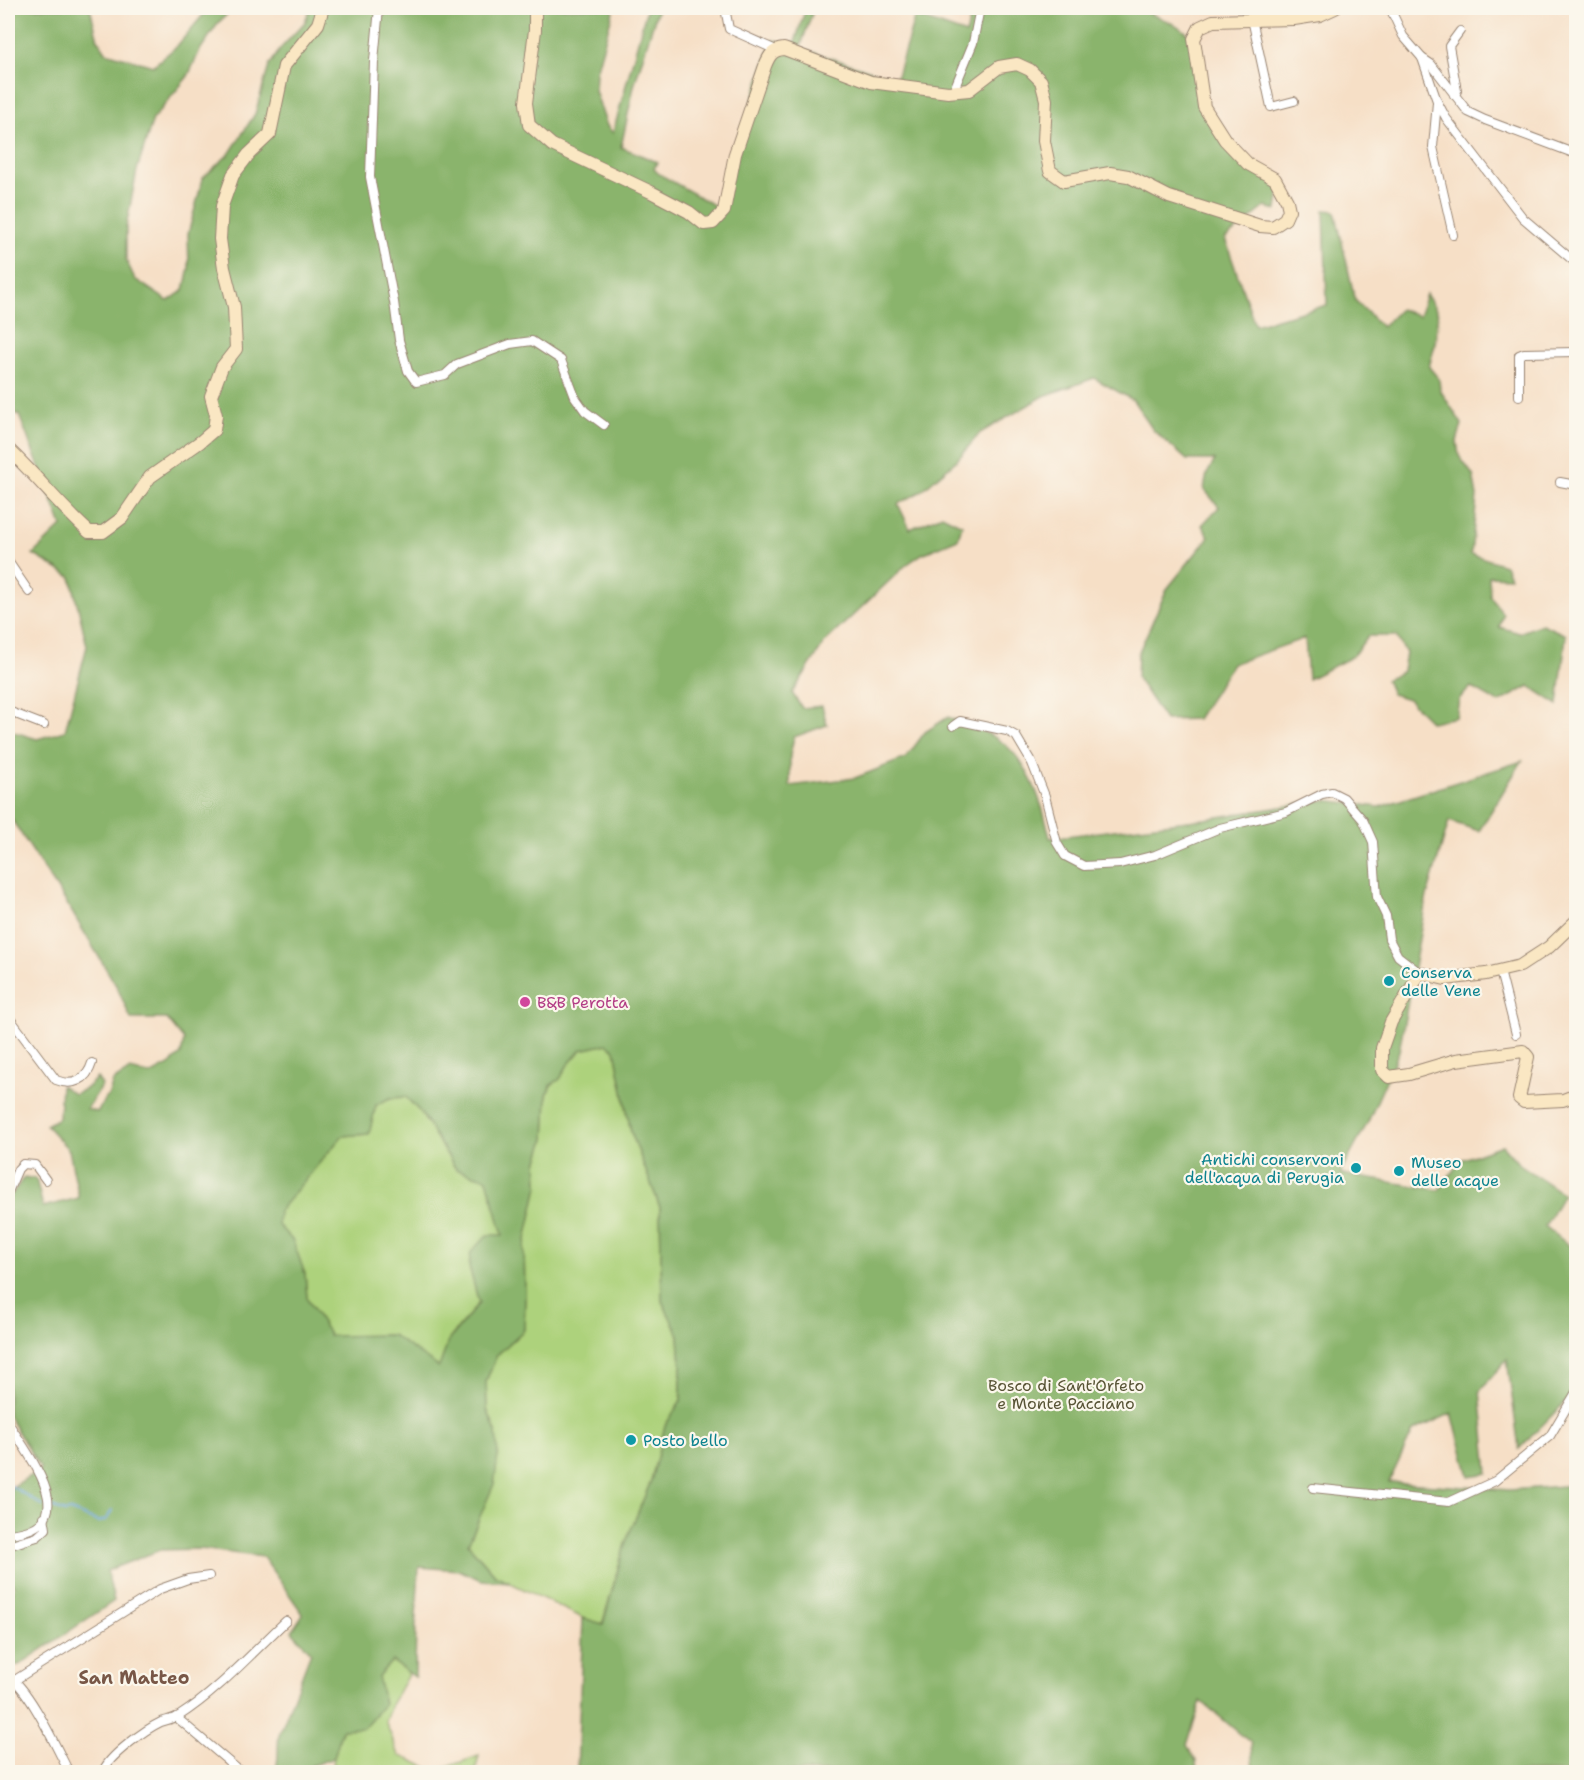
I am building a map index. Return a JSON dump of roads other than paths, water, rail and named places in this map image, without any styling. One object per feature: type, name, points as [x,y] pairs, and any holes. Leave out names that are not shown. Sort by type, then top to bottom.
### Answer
[{"type":"street","points":[[8,449],[29,468],[88,532],[103,532],[122,518],[150,477],[214,430],[216,415],[211,396],[222,367],[236,349],[234,307],[224,268],[220,239],[222,206],[232,175],[249,154],[270,134],[284,66],[318,24],[323,8]]},
{"type":"street","points":[[379,8],[374,60],[370,177],[399,340],[408,371],[416,382],[445,375],[457,364],[510,344],[532,341],[561,360],[574,397],[585,411],[604,425]]},
{"type":"street","points":[[535,8],[535,30],[526,103],[529,125],[552,145],[584,158],[689,212],[704,224],[713,223],[724,211],[735,154],[765,66],[770,55],[776,50]]},
{"type":"street","points":[[725,8],[729,29],[776,50],[784,49],[871,82],[912,89],[953,92],[969,90],[999,67],[1017,64],[1030,70],[1041,81],[1046,100],[1044,141],[1050,171],[1064,181],[1110,173],[1128,176],[1169,198],[1260,226],[1273,227],[1285,219],[1289,210],[1287,201],[1275,179],[1248,164],[1225,140],[1204,107],[1194,39],[1200,27],[1213,21],[1294,19],[1320,15],[1335,8]]},
{"type":"street","points":[[953,92],[973,43],[980,8]]},
{"type":"street","points":[[1390,8],[1403,36],[1422,58],[1431,63],[1468,112],[1576,154]]},
{"type":"street","points":[[1252,19],[1271,107],[1294,101]]},
{"type":"street","points":[[1454,95],[1457,91],[1449,46],[1460,31]]},
{"type":"street","points":[[1422,58],[1437,101],[1446,118],[1523,218],[1576,263]]},
{"type":"street","points":[[1437,101],[1433,147],[1453,235]]},
{"type":"street","points":[[1518,396],[1519,355],[1576,352]]},
{"type":"street","points":[[1560,482],[1576,485]]},
{"type":"street","points":[[8,561],[29,592]]},
{"type":"street","points":[[8,711],[44,725]]},
{"type":"street","points":[[953,726],[960,721],[968,722],[1007,731],[1016,736],[1032,763],[1045,796],[1057,843],[1065,856],[1084,866],[1120,864],[1155,855],[1220,828],[1284,813],[1322,794],[1332,792],[1344,798],[1363,820],[1373,842],[1377,897],[1386,916],[1389,939],[1398,956],[1420,973],[1445,979],[1520,966],[1549,947],[1576,921]]},
{"type":"street","points":[[1500,971],[1516,1034]]},
{"type":"street","points":[[1420,973],[1391,1022],[1382,1048],[1382,1070],[1389,1077],[1409,1074],[1456,1060],[1523,1051],[1528,1057],[1519,1098],[1524,1102],[1563,1100],[1576,1095]]},
{"type":"street","points":[[8,1016],[56,1080],[75,1083],[87,1076],[92,1063]]},
{"type":"street","points":[[8,1192],[18,1168],[23,1164],[34,1165],[46,1180]]},
{"type":"street","points":[[1314,1488],[1449,1502],[1495,1481],[1550,1436],[1576,1392]]},
{"type":"street","points":[[8,1422],[33,1461],[48,1494],[48,1511],[40,1523],[17,1533],[8,1534]]},
{"type":"street","points":[[8,1546],[37,1537],[46,1529],[44,1517]]},
{"type":"street","points":[[69,1773],[36,1711],[11,1678],[160,1589],[188,1579],[209,1576]]},
{"type":"street","points":[[103,1773],[105,1765],[125,1747],[160,1722],[176,1717],[201,1700],[286,1621]]},
{"type":"street","points":[[176,1717],[241,1773]]},
{"type":"waterway","points":[[8,1484],[43,1506]]},
{"type":"waterway","points":[[51,1507],[65,1512],[70,1511],[99,1522],[107,1519],[112,1510]]},
{"type":"place","name":"Conserva delle Vene","points":[[1389,981]]},
{"type":"place","name":"B&B Perotta","points":[[525,1002]]},
{"type":"place","name":"Antichi conservoni dell'acqua di Perugia","points":[[1356,1168]]},
{"type":"place","name":"Museo delle acque","points":[[1399,1171]]},
{"type":"place","name":"Posto bello","points":[[631,1440]]},
{"type":"district","name":"San Matteo","points":[[134,1678]]},
{"type":"park label","name":"Bosco di Sant'Orfeto e Monte Pacciano","points":[[1066,1394]]}]
